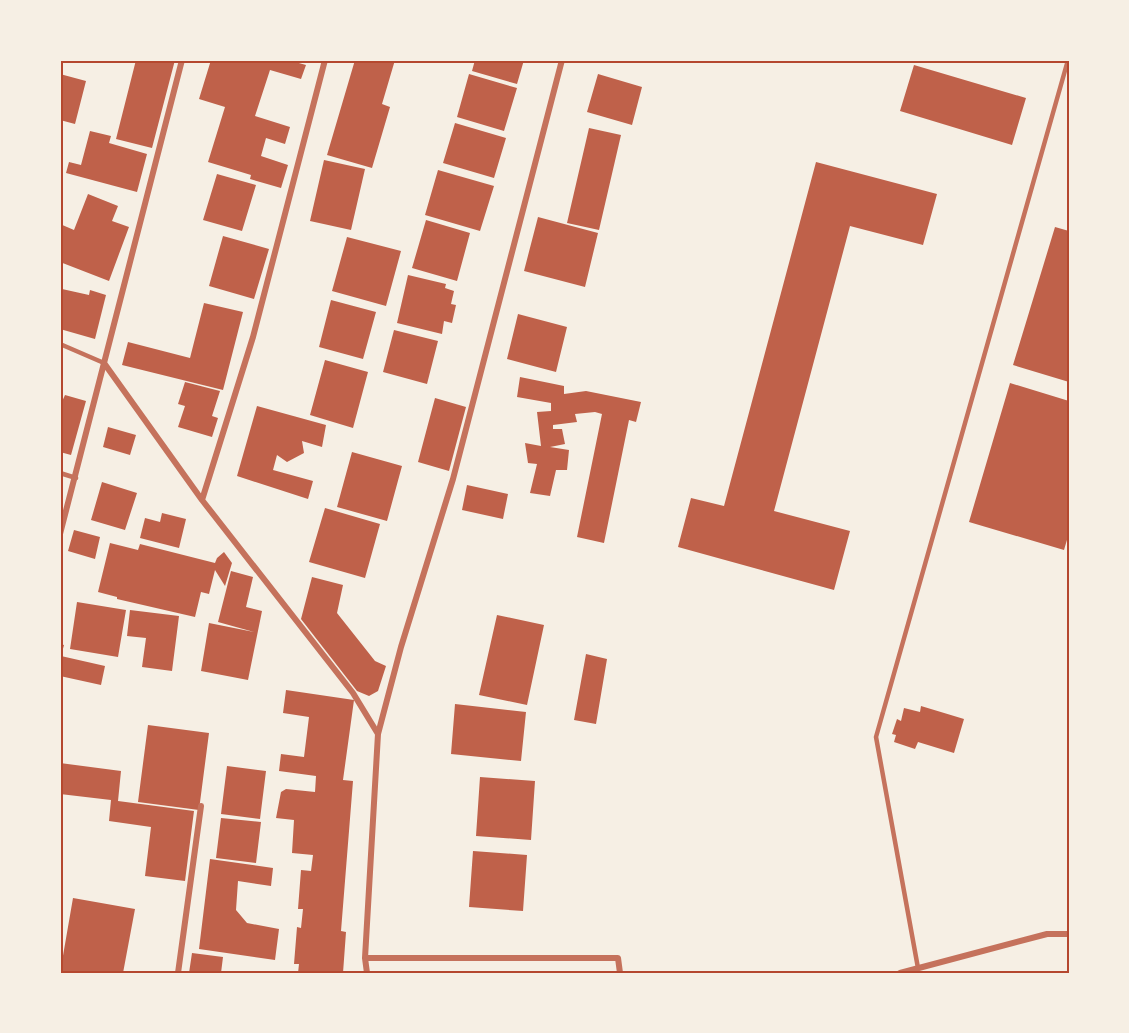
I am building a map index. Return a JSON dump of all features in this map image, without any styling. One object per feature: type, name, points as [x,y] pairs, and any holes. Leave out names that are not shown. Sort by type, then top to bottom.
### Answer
[{"type":"street","points":[[60,534],[182,60]]},
{"type":"street","points":[[202,500],[253,337],[325,60]]},
{"type":"street","points":[[367,973],[365,958],[378,734],[401,647],[453,479],[561,60]]},
{"type":"street","points":[[104,363],[202,500],[353,693],[378,734]]},
{"type":"street","points":[[178,973],[201,806]]},
{"type":"street","points":[[900,973],[1047,934],[1069,934]]},
{"type":"street","points":[[365,958],[618,958],[620,973]]},
{"type":"lane","points":[[918,968],[876,737],[1068,60]]},
{"type":"lane","points":[[60,344],[104,363]]},
{"type":"lane","points":[[60,473],[76,477]]},
{"type":"building","points":[[136,60],[175,60],[152,148],[116,139]]},
{"type":"building","points":[[211,60],[288,60],[306,65],[301,79],[270,70],[255,116],[290,127],[285,144],[266,138],[261,156],[288,165],[281,188],[250,179],[251,175],[208,162],[225,107],[199,99]]},
{"type":"building","points":[[355,60],[395,60],[382,104],[390,107],[372,168],[327,155]]},
{"type":"building","points":[[475,60],[524,60],[517,84],[472,71]]},
{"type":"building","points":[[914,65],[1026,98],[1012,145],[900,111]]},
{"type":"building","points":[[60,74],[86,81],[75,124],[60,120]]},
{"type":"building","points":[[469,74],[517,88],[504,131],[457,117]]},
{"type":"building","points":[[598,74],[642,87],[632,125],[587,112]]},
{"type":"building","points":[[455,123],[506,138],[494,178],[443,163]]},
{"type":"building","points":[[589,128],[621,135],[599,230],[567,223]]},
{"type":"building","points":[[90,131],[111,136],[109,143],[147,154],[137,192],[66,173],[69,162],[81,165]]},
{"type":"building","points":[[324,160],[365,169],[351,230],[310,221]]},
{"type":"building","points":[[816,162],[937,194],[923,245],[850,226],[774,511],[850,531],[834,590],[678,547],[691,498],[724,506]]},
{"type":"building","points":[[438,170],[494,186],[480,231],[425,215]]},
{"type":"building","points":[[217,174],[256,185],[242,231],[203,220]]},
{"type":"building","points":[[88,194],[118,206],[112,221],[129,227],[109,281],[60,262],[60,224],[74,230]]},
{"type":"building","points":[[538,217],[598,233],[585,287],[524,271]]},
{"type":"building","points":[[426,220],[470,233],[457,281],[412,268]]},
{"type":"building","points":[[1055,227],[1069,231],[1069,382],[1013,365]]},
{"type":"building","points":[[223,236],[269,249],[254,299],[209,286]]},
{"type":"building","points":[[347,237],[401,251],[386,306],[332,291]]},
{"type":"building","points":[[408,275],[446,284],[445,288],[454,291],[451,304],[456,305],[452,323],[444,321],[442,334],[397,323]]},
{"type":"building","points":[[62,289],[89,295],[90,290],[106,295],[95,339],[60,329]]},
{"type":"building","points":[[331,300],[376,312],[363,359],[319,347]]},
{"type":"building","points":[[204,303],[243,312],[223,390],[122,365],[128,342],[190,358]]},
{"type":"building","points":[[518,314],[567,327],[556,372],[507,359]]},
{"type":"building","points":[[394,330],[438,341],[427,384],[383,372]]},
{"type":"building","points":[[325,360],[368,372],[353,428],[310,415]]},
{"type":"building","points":[[520,377],[564,386],[564,394],[586,391],[641,402],[636,422],[629,420],[604,543],[577,537],[602,414],[595,412],[575,414],[577,422],[553,425],[553,429],[562,429],[565,444],[550,447],[569,450],[567,470],[556,470],[550,496],[530,493],[537,464],[528,463],[525,443],[541,446],[537,412],[551,411],[551,403],[517,397]]},
{"type":"building","points":[[185,382],[220,391],[212,416],[218,418],[212,437],[178,427],[185,406],[178,404]]},
{"type":"building","points":[[1010,383],[1069,401],[1069,533],[1064,550],[969,522]]},
{"type":"building","points":[[65,395],[86,401],[71,455],[60,452],[60,406]]},
{"type":"building","points":[[435,398],[466,407],[449,471],[418,462]]},
{"type":"building","points":[[257,406],[326,425],[322,447],[302,441],[304,453],[287,462],[277,455],[273,470],[313,481],[308,499],[237,476]]},
{"type":"building","points":[[108,427],[136,435],[130,455],[103,447]]},
{"type":"building","points":[[352,452],[402,466],[387,521],[337,507]]},
{"type":"building","points":[[102,482],[137,493],[125,530],[91,520]]},
{"type":"building","points":[[467,485],[508,494],[503,519],[462,510]]},
{"type":"building","points":[[325,508],[380,524],[365,578],[309,562]]},
{"type":"building","points":[[162,513],[186,519],[179,548],[140,538],[145,518],[160,522]]},
{"type":"building","points":[[74,530],[100,537],[95,559],[68,551]]},
{"type":"building","points":[[110,543],[138,550],[140,544],[215,563],[224,552],[232,563],[225,586],[215,570],[209,594],[201,592],[195,617],[117,599],[117,597],[98,592]]},
{"type":"building","points":[[231,571],[253,577],[246,607],[262,611],[248,680],[201,671],[209,623],[254,632],[218,622]]},
{"type":"building","points":[[312,577],[343,585],[337,613],[375,661],[386,666],[378,691],[369,696],[357,691],[301,619]]},
{"type":"building","points":[[77,602],[126,610],[118,657],[70,649]]},
{"type":"building","points":[[130,610],[179,616],[172,671],[142,667],[146,638],[127,636]]},
{"type":"building","points":[[497,615],[544,625],[527,705],[479,695]]},
{"type":"building","points":[[60,644],[64,645],[61,656],[105,666],[101,685],[60,676]]},
{"type":"building","points":[[586,654],[607,659],[596,724],[574,720]]},
{"type":"building","points":[[286,690],[354,700],[343,780],[353,781],[341,931],[346,932],[343,973],[298,973],[299,964],[294,964],[297,927],[301,928],[303,909],[298,909],[301,870],[311,871],[313,855],[292,853],[294,820],[276,818],[281,792],[286,789],[315,792],[316,776],[279,771],[281,754],[304,757],[309,717],[283,713]]},
{"type":"building","points":[[455,704],[526,712],[521,761],[451,754]]},
{"type":"building","points":[[921,706],[964,719],[954,753],[918,742],[915,749],[894,742],[896,735],[892,734],[897,719],[901,721],[904,708],[920,712]]},
{"type":"building","points":[[148,725],[209,733],[199,810],[138,802]]},
{"type":"building","points":[[60,763],[121,771],[118,801],[194,811],[185,881],[145,876],[151,827],[109,821],[111,800],[60,794]]},
{"type":"building","points":[[227,766],[266,771],[260,819],[221,814]]},
{"type":"building","points":[[480,777],[535,781],[531,840],[476,836]]},
{"type":"building","points":[[221,818],[261,822],[256,863],[216,858]]},
{"type":"building","points":[[473,851],[527,855],[523,911],[469,907]]},
{"type":"building","points":[[210,859],[273,868],[271,886],[238,881],[236,910],[247,923],[279,929],[275,960],[199,949]]},
{"type":"building","points":[[73,898],[135,909],[123,973],[60,973]]},
{"type":"building","points":[[192,953],[223,957],[221,973],[189,973]]}]
